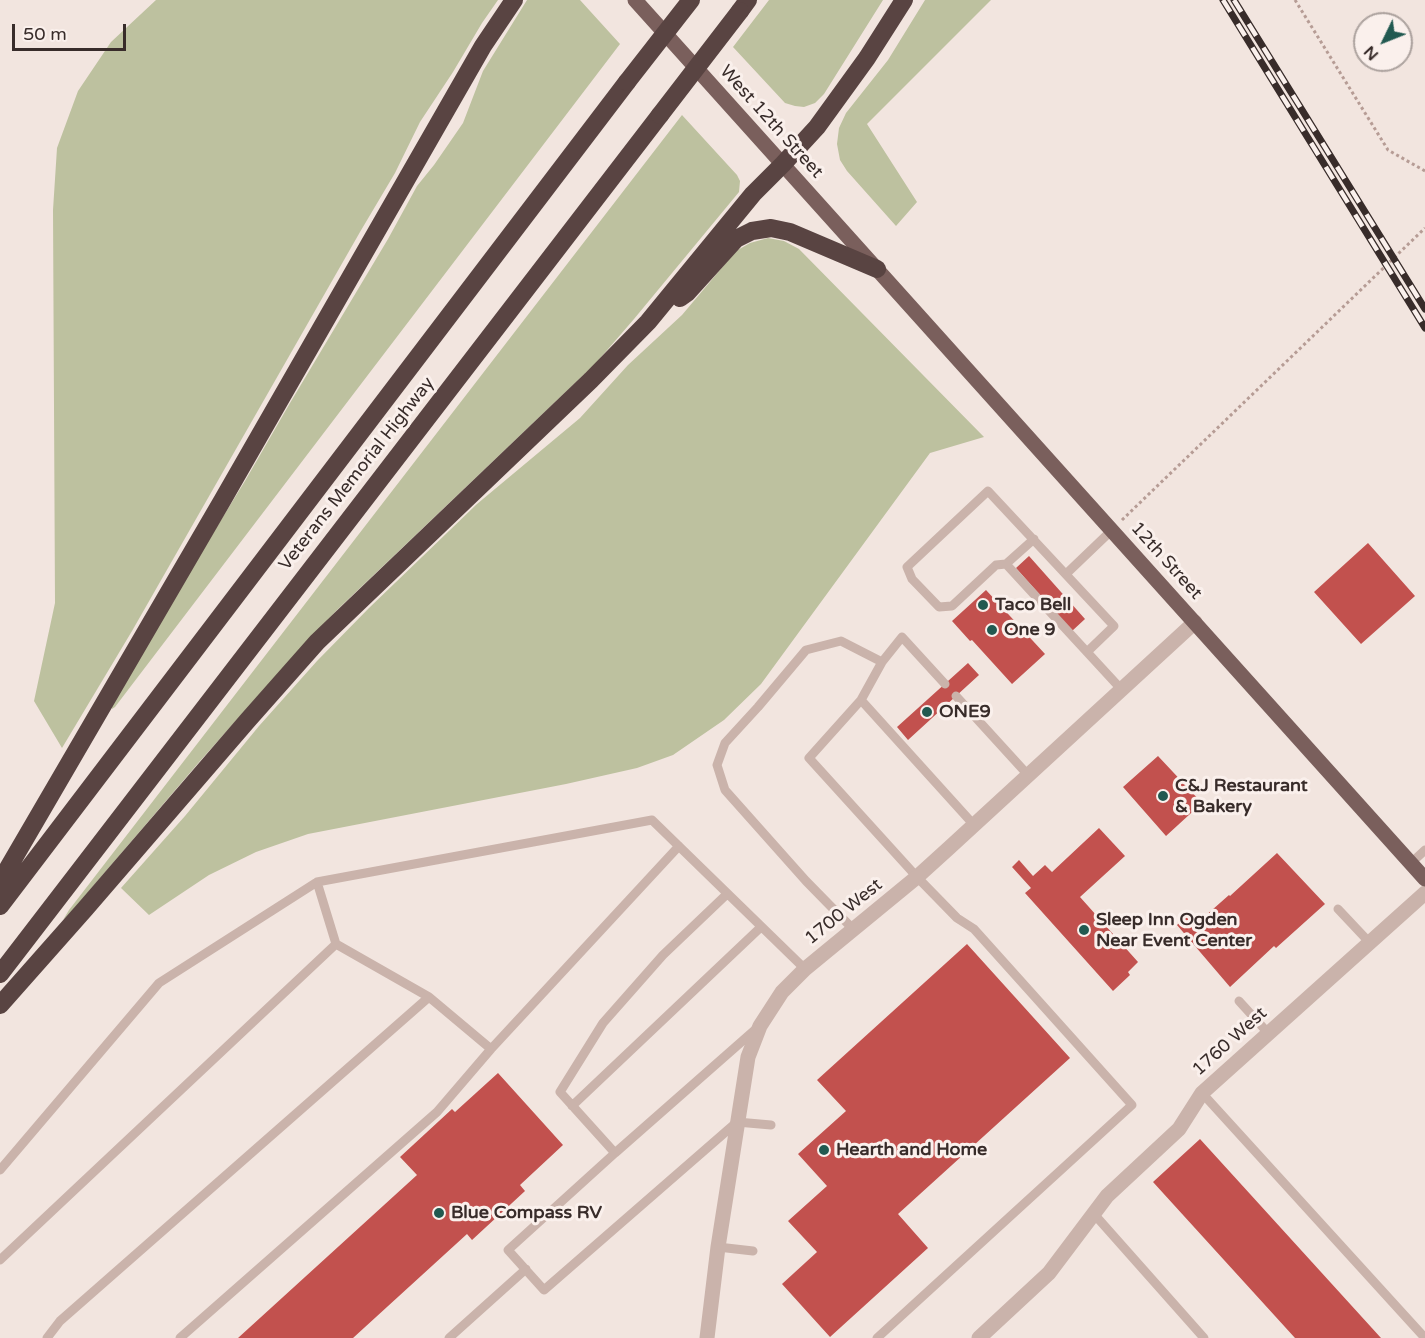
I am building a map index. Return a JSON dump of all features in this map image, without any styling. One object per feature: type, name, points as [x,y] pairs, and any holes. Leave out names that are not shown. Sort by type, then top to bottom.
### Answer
[{"type":"highway","points":[[0,882],[483,46],[514,0]]},
{"type":"highway","name":"Veterans Memorial Highway","points":[[0,906],[691,0]]},
{"type":"highway","points":[[0,1005],[317,642],[591,380],[648,322],[753,194],[817,127],[867,58],[904,0]]},
{"type":"highway","name":"Veterans Memorial Highway","points":[[0,974],[744,5]]},
{"type":"highway","points":[[648,322],[687,293],[736,239],[752,231],[771,228],[790,232],[877,269]]},
{"type":"main road","name":"West 12th Street","points":[[635,0],[877,269]]},
{"type":"main road","name":"12th Street","points":[[877,269],[1425,879]]},
{"type":"street","name":"1700 West","points":[[707,1338],[718,1247],[748,1057],[760,1026],[782,992],[805,969],[917,877],[1195,622]]},
{"type":"street","name":"1760 West","points":[[979,1338],[1049,1274],[1107,1196],[1179,1130],[1202,1093],[1425,893]]},
{"type":"lane","points":[[1034,539],[1006,564],[996,565],[952,606],[939,607],[912,579],[907,567],[988,491],[1034,539],[1114,626],[1087,652]]},
{"type":"lane","points":[[1066,574],[1112,530]]},
{"type":"lane","points":[[1006,564],[1121,689]]},
{"type":"lane","points":[[878,1338],[1132,1105],[974,929],[957,918],[917,877],[809,758],[861,700],[882,662],[902,637],[945,684]]},
{"type":"lane","points":[[853,929],[806,881],[725,790],[717,765],[725,743],[806,650],[841,641],[882,662]]},
{"type":"lane","points":[[956,696],[1028,775]]},
{"type":"lane","points":[[861,700],[974,825]]},
{"type":"lane","points":[[0,1170],[159,983],[317,882],[652,820],[805,969]]},
{"type":"lane","points":[[180,1338],[436,1112],[490,1049],[679,846]]},
{"type":"lane","points":[[1411,863],[1425,850]]},
{"type":"lane","points":[[317,882],[336,944],[429,997],[490,1049]]},
{"type":"lane","points":[[615,1153],[560,1092],[603,1023],[663,955],[728,894]]},
{"type":"lane","points":[[1338,909],[1370,943]]},
{"type":"lane","points":[[572,1106],[761,927]]},
{"type":"lane","points":[[0,1260],[336,944]]},
{"type":"lane","points":[[46,1338],[60,1321],[429,997]]},
{"type":"lane","points":[[1239,1001],[1269,1034]]},
{"type":"lane","points":[[760,1026],[508,1250],[544,1290],[737,1122],[771,1125]]},
{"type":"lane","points":[[1202,1093],[1425,1338]]},
{"type":"lane","points":[[1094,1214],[1204,1338]]},
{"type":"lane","points":[[718,1247],[753,1251]]},
{"type":"lane","points":[[449,1338],[526,1269]]},
{"type":"path","points":[[1295,0],[1388,150],[1425,171]]},
{"type":"path","points":[[1112,530],[1425,228]]},
{"type":"green space","points":[[156,0],[498,0],[420,122],[395,173],[132,631],[62,748],[34,701],[55,603],[53,210],[57,148],[78,91],[111,42]]},
{"type":"green space","points":[[527,0],[580,0],[620,44],[112,709],[417,186],[463,123],[483,71]]},
{"type":"green space","points":[[769,0],[883,0],[824,94],[815,103],[804,107],[785,103],[733,47]]},
{"type":"green space","points":[[925,0],[991,0],[867,124],[917,202],[896,226],[840,160],[837,144],[839,128],[846,113],[888,60]]},
{"type":"green space","points":[[682,115],[737,175],[740,181],[739,192],[596,363],[338,609],[200,761],[63,920],[69,910]]},
{"type":"green space","points":[[768,238],[784,241],[799,249],[984,437],[930,453],[761,684],[724,720],[673,755],[637,768],[566,784],[308,834],[256,852],[209,875],[149,915],[121,888],[317,661],[477,504],[580,418],[628,365],[682,315],[736,251],[750,243]]},
{"type":"building","points":[[1368,543],[1415,596],[1361,644],[1314,592]]},
{"type":"building","points":[[1029,556],[1085,619],[1072,631],[1016,568]]},
{"type":"building","name":"One 9","points":[[986,590],[1045,654],[1012,684],[952,621]]},
{"type":"building","name":"ONE9","points":[[968,663],[979,675],[908,740],[897,727]]},
{"type":"building","points":[[1158,756],[1202,803],[1166,836],[1123,787]]},
{"type":"building","name":"Sleep Inn Ogden Near Event Center","points":[[1099,828],[1125,856],[1080,897],[1138,962],[1128,972],[1130,975],[1113,991],[1025,893],[1031,888],[1012,867],[1019,860],[1033,876],[1045,865],[1052,872]]},
{"type":"building","points":[[1277,853],[1325,904],[1276,948],[1274,946],[1230,987],[1177,925],[1186,917],[1195,925]]},
{"type":"building","points":[[967,944],[1070,1058],[898,1214],[928,1248],[830,1337],[782,1284],[817,1252],[788,1221],[827,1186],[798,1154],[846,1111],[817,1080]]},
{"type":"building","name":"Blue Compass RV","points":[[498,1073],[563,1145],[520,1185],[525,1191],[472,1240],[467,1234],[353,1338],[238,1338],[417,1175],[400,1157],[452,1109],[455,1112]]},
{"type":"building","points":[[1200,1139],[1381,1338],[1295,1338],[1153,1182]]},
{"type":"railway","points":[[1223,0],[1425,328]]},
{"type":"railway","points":[[1234,0],[1425,309]]},
{"type":"place","name":"Taco Bell","points":[[983,605]]},
{"type":"place","name":"One 9","points":[[992,630]]},
{"type":"place","name":"ONE9","points":[[927,712]]},
{"type":"place","name":"C&J Restaurant & Bakery","points":[[1163,796]]},
{"type":"place","name":"Sleep Inn Ogden Near Event Center","points":[[1084,930]]},
{"type":"place","name":"Hearth and Home","points":[[824,1150]]},
{"type":"place","name":"Blue Compass RV","points":[[439,1213]]}]
